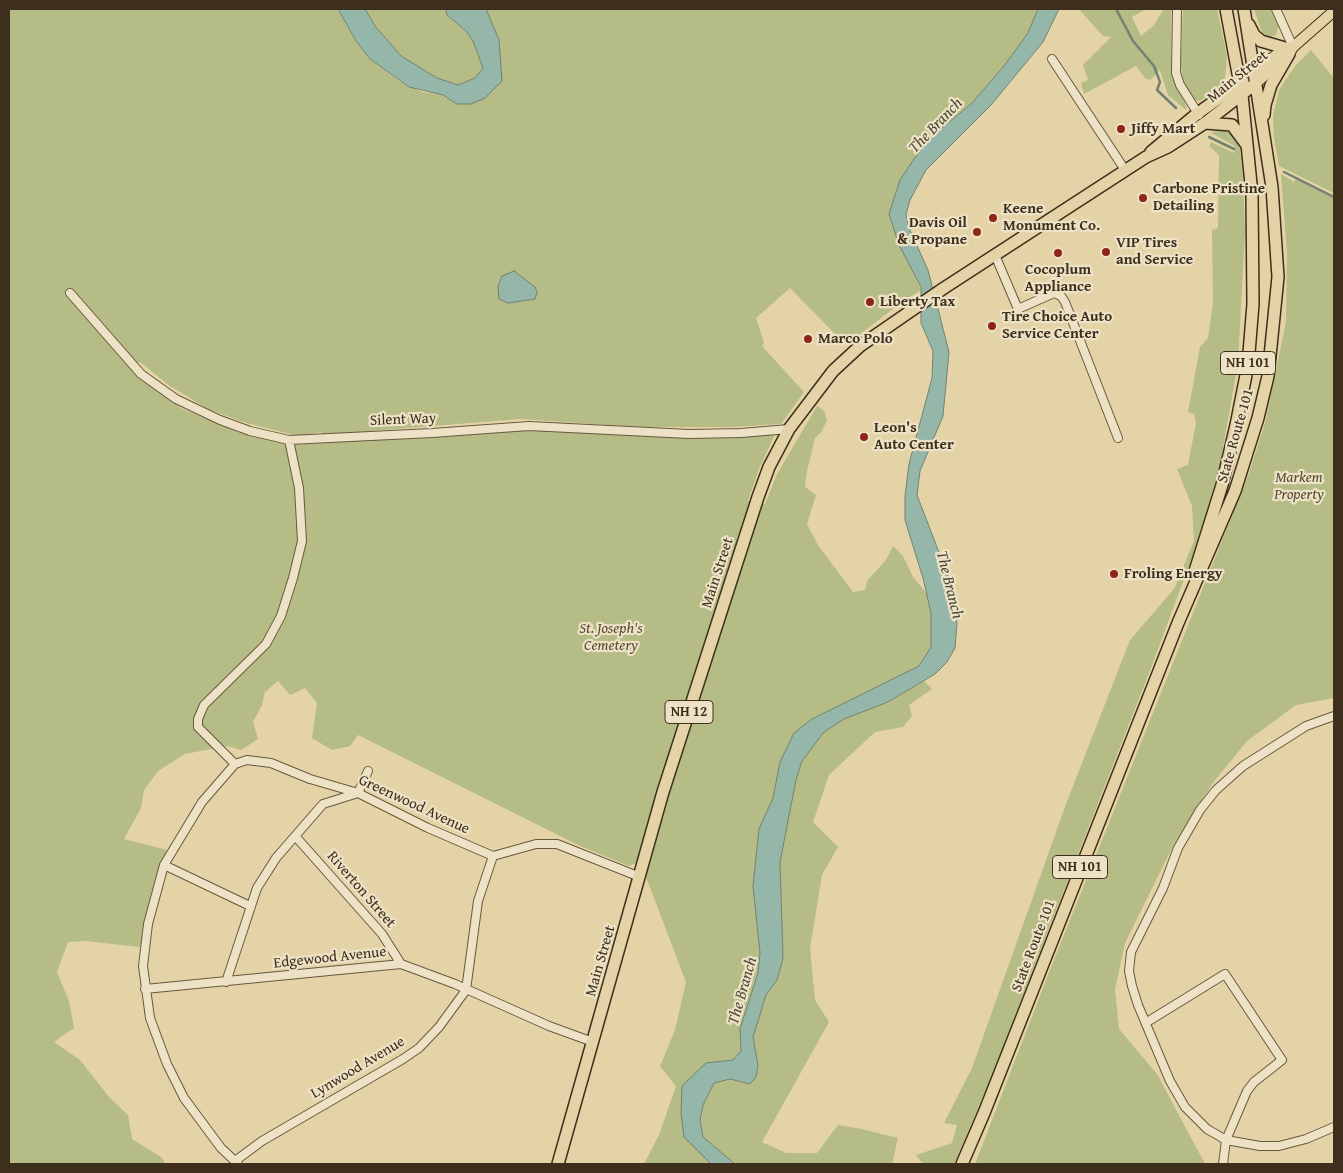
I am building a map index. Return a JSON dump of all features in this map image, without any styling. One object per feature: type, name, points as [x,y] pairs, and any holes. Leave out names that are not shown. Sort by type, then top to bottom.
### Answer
[{"type":"highway","name":"State Route 101","points":[[1178,623],[1222,485],[1248,365],[1254,282],[1252,194],[1242,95],[1226,9]]},
{"type":"highway","name":"State Route 101","points":[[962,1164],[984,1113],[1178,623],[1238,483],[1268,376],[1278,277],[1272,187],[1245,13]]},
{"type":"highway","points":[[1245,13],[1254,35],[1261,41],[1289,50],[1271,85],[1267,98],[1264,139]]},
{"type":"highway","name":"Main Street","points":[[1146,156],[1168,147],[1205,123],[1242,95],[1254,78]]},
{"type":"highway","name":"Main Street","points":[[558,1164],[663,792],[758,497],[769,467],[789,428],[833,371],[860,346],[909,311],[1126,170],[1198,113],[1240,83],[1254,78]]},
{"type":"highway","points":[[1205,123],[1232,126],[1246,143],[1248,152]]},
{"type":"highway","name":"State Route 101","points":[[968,1164],[984,1113]]},
{"type":"main road","name":"Main Street","points":[[1254,78],[1334,12]]},
{"type":"street","points":[[1177,9],[1176,73],[1180,85],[1205,123]]},
{"type":"street","points":[[1276,9],[1289,50]]},
{"type":"street","points":[[1052,59],[1126,170]]},
{"type":"street","points":[[995,255],[1018,309],[1054,293],[1061,296],[1118,438]]},
{"type":"street","name":"Silent Way","points":[[70,293],[141,374],[176,399],[250,431],[289,440],[432,434],[529,426],[689,434],[741,433],[789,428]]},
{"type":"street","points":[[236,1163],[210,1134],[184,1098],[156,1037],[145,989],[144,946],[154,896],[164,865],[202,802],[235,764],[198,727],[198,719],[204,705],[266,644],[286,601],[302,541],[299,488],[289,440]]},
{"type":"street","points":[[1333,719],[1306,726],[1243,766],[1216,790],[1200,810],[1178,848],[1163,888],[1131,952],[1130,971],[1132,986],[1170,1081],[1185,1107],[1208,1129],[1226,1140],[1260,1146],[1279,1146],[1306,1139],[1334,1127]]},
{"type":"street","name":"Greenwood Avenue","points":[[235,764],[247,760],[271,763],[310,779],[358,793],[428,828],[493,856]]},
{"type":"street","points":[[226,982],[257,888],[276,858],[323,804],[358,793],[368,771]]},
{"type":"street","name":"Riverton Street","points":[[296,837],[382,934],[401,964]]},
{"type":"street","points":[[493,856],[536,844],[556,844],[640,877]]},
{"type":"street","name":"Lynwood Avenue","points":[[236,1163],[262,1141],[419,1048],[439,1028],[466,990],[478,901],[493,856]]},
{"type":"street","points":[[164,865],[250,906]]},
{"type":"street","name":"Edgewood Avenue","points":[[145,989],[401,964],[593,1042]]},
{"type":"street","points":[[1147,1022],[1225,974],[1282,1060],[1254,1082],[1247,1091],[1226,1140],[1223,1164]]},
{"type":"green space","name":"St. Joseph's Cemetery","points":[[9,9],[338,9],[357,43],[370,59],[399,81],[422,92],[443,95],[457,104],[500,57],[499,40],[486,9],[1038,9],[1028,33],[1004,66],[971,104],[931,137],[889,214],[921,290],[898,305],[846,345],[790,288],[756,318],[764,343],[762,346],[804,392],[781,424],[734,427],[639,427],[520,419],[320,435],[322,432],[298,436],[243,422],[208,409],[170,386],[140,362],[129,367],[181,408],[237,432],[284,443],[308,444],[530,428],[776,432],[759,469],[748,501],[765,504],[777,474],[817,406],[824,411],[827,420],[822,431],[815,438],[807,471],[805,487],[816,495],[807,524],[818,545],[853,592],[865,590],[867,581],[886,560],[893,546],[903,556],[913,577],[927,594],[931,613],[931,647],[919,666],[812,719],[780,762],[773,798],[759,829],[753,886],[760,953],[758,973],[740,1029],[741,1051],[733,1060],[706,1063],[684,1137],[711,1164],[644,1164],[659,1135],[676,1086],[660,1066],[675,1030],[686,982],[646,877],[669,797],[658,794],[638,862],[629,866],[580,846],[358,735],[350,746],[332,750],[312,738],[317,703],[305,688],[290,695],[278,681],[265,692],[262,705],[253,722],[258,739],[241,750],[227,746],[185,754],[158,771],[144,790],[141,808],[124,839],[167,850],[158,873],[140,947],[86,941],[68,942],[57,972],[69,1001],[74,1028],[54,1042],[80,1060],[109,1097],[128,1115],[132,1139],[161,1157],[166,1164],[9,1164]]},
{"type":"green space","points":[[365,9],[446,9],[447,15],[466,31],[473,41],[483,68],[475,78],[458,85],[437,78],[401,56],[375,26]]},
{"type":"green space","points":[[1079,9],[1146,9],[1132,17],[1141,36],[1154,25],[1163,10],[1171,9],[1171,73],[1187,108],[1186,110],[1168,95],[1160,70],[1150,80],[1145,78],[1136,66],[1084,94],[1081,83],[1088,80],[1083,65],[1111,37],[1103,36]]},
{"type":"green space","points":[[1183,9],[1217,9],[1227,56],[1225,77],[1221,85],[1213,94],[1199,101],[1193,99],[1183,81],[1181,63]]},
{"type":"green space","points":[[1254,9],[1271,9],[1279,25],[1276,35],[1270,37],[1262,33]]},
{"type":"green space","points":[[1311,50],[1334,78],[1334,193],[1279,166],[1274,138],[1273,116],[1279,90],[1295,66]]},
{"type":"green space","points":[[1223,128],[1230,129],[1239,142],[1243,179],[1245,232],[1238,363],[1220,465],[1198,542],[1149,673],[987,1087],[954,1164],[923,1164],[916,1155],[952,1143],[957,1125],[944,1123],[972,1068],[1066,804],[1130,640],[1174,589],[1194,541],[1192,506],[1177,469],[1188,465],[1196,423],[1194,414],[1188,412],[1200,347],[1208,338],[1213,303],[1212,230],[1218,228],[1219,155],[1209,146],[1211,142],[1234,153],[1235,146],[1211,133]]},
{"type":"green space","name":"Markem Property","points":[[1281,174],[1294,182],[1296,177],[1334,197],[1334,698],[1296,705],[1247,741],[1212,784],[1173,846],[1125,943],[1115,990],[1119,1029],[1157,1074],[1205,1164],[975,1164],[1048,975],[1249,473],[1265,423],[1286,322],[1287,253]]},
{"type":"green space","points":[[924,681],[932,689],[909,705],[912,716],[903,727],[875,732],[829,775],[813,822],[838,847],[822,875],[810,948],[815,1000],[829,1022],[762,1142],[786,1153],[817,1153],[838,1125],[862,1129],[898,1138],[892,1164],[735,1164],[703,1137],[700,1120],[703,1105],[714,1083],[730,1079],[749,1084],[758,1065],[753,1037],[766,995],[777,980],[783,958],[780,862],[796,780],[802,761],[823,733],[844,719],[888,702]]},
{"type":"water","points":[[338,9],[365,9],[375,26],[401,56],[437,78],[458,85],[475,78],[483,68],[473,41],[466,31],[447,15],[446,9],[486,9],[499,40],[502,81],[485,98],[471,104],[457,104],[443,95],[409,87],[370,59],[356,41]]},
{"type":"water","name":"The Branch","points":[[1038,9],[1059,9],[1043,42],[991,105],[926,170],[910,200],[906,214],[909,228],[928,270],[949,352],[943,416],[920,471],[917,495],[948,576],[957,623],[955,648],[947,662],[935,674],[888,702],[844,719],[824,732],[802,761],[796,780],[780,862],[783,958],[777,980],[766,995],[753,1037],[758,1065],[756,1077],[750,1084],[730,1079],[714,1083],[703,1105],[700,1120],[703,1137],[735,1164],[711,1164],[684,1137],[681,1113],[682,1086],[706,1063],[733,1060],[741,1051],[740,1029],[758,973],[760,953],[753,886],[759,829],[773,798],[780,762],[794,733],[812,719],[919,666],[931,647],[931,613],[923,578],[905,520],[905,496],[909,464],[932,378],[933,351],[921,323],[921,287],[899,245],[889,214],[900,180],[914,159],[931,137],[971,104],[1004,66],[1028,33]]},
{"type":"water","points":[[514,271],[535,287],[537,292],[535,299],[508,303],[499,299],[498,287],[502,276]]},
{"type":"waterway","points":[[1116,9],[1133,41],[1154,66],[1160,82],[1157,90],[1176,108]]},
{"type":"waterway","points":[[1209,137],[1234,149]]},
{"type":"waterway","points":[[1284,172],[1334,197]]},
{"type":"place","name":"Jiffy Mart","points":[[1121,129]]},
{"type":"place","name":"Carbone Pristine Detailing","points":[[1143,198]]},
{"type":"place","name":"Keene Monument Co.","points":[[993,218]]},
{"type":"place","name":"Davis Oil & Propane","points":[[977,232]]},
{"type":"place","name":"VIP Tires and Service","points":[[1106,252]]},
{"type":"place","name":"Cocoplum Appliance","points":[[1058,253]]},
{"type":"place","name":"Liberty Tax","points":[[870,302]]},
{"type":"place","name":"Tire Choice Auto Service Center","points":[[992,326]]},
{"type":"place","name":"Marco Polo","points":[[808,339]]},
{"type":"place","name":"Leon's Auto Center","points":[[864,437]]},
{"type":"place","name":"Froling Energy","points":[[1114,574]]}]
